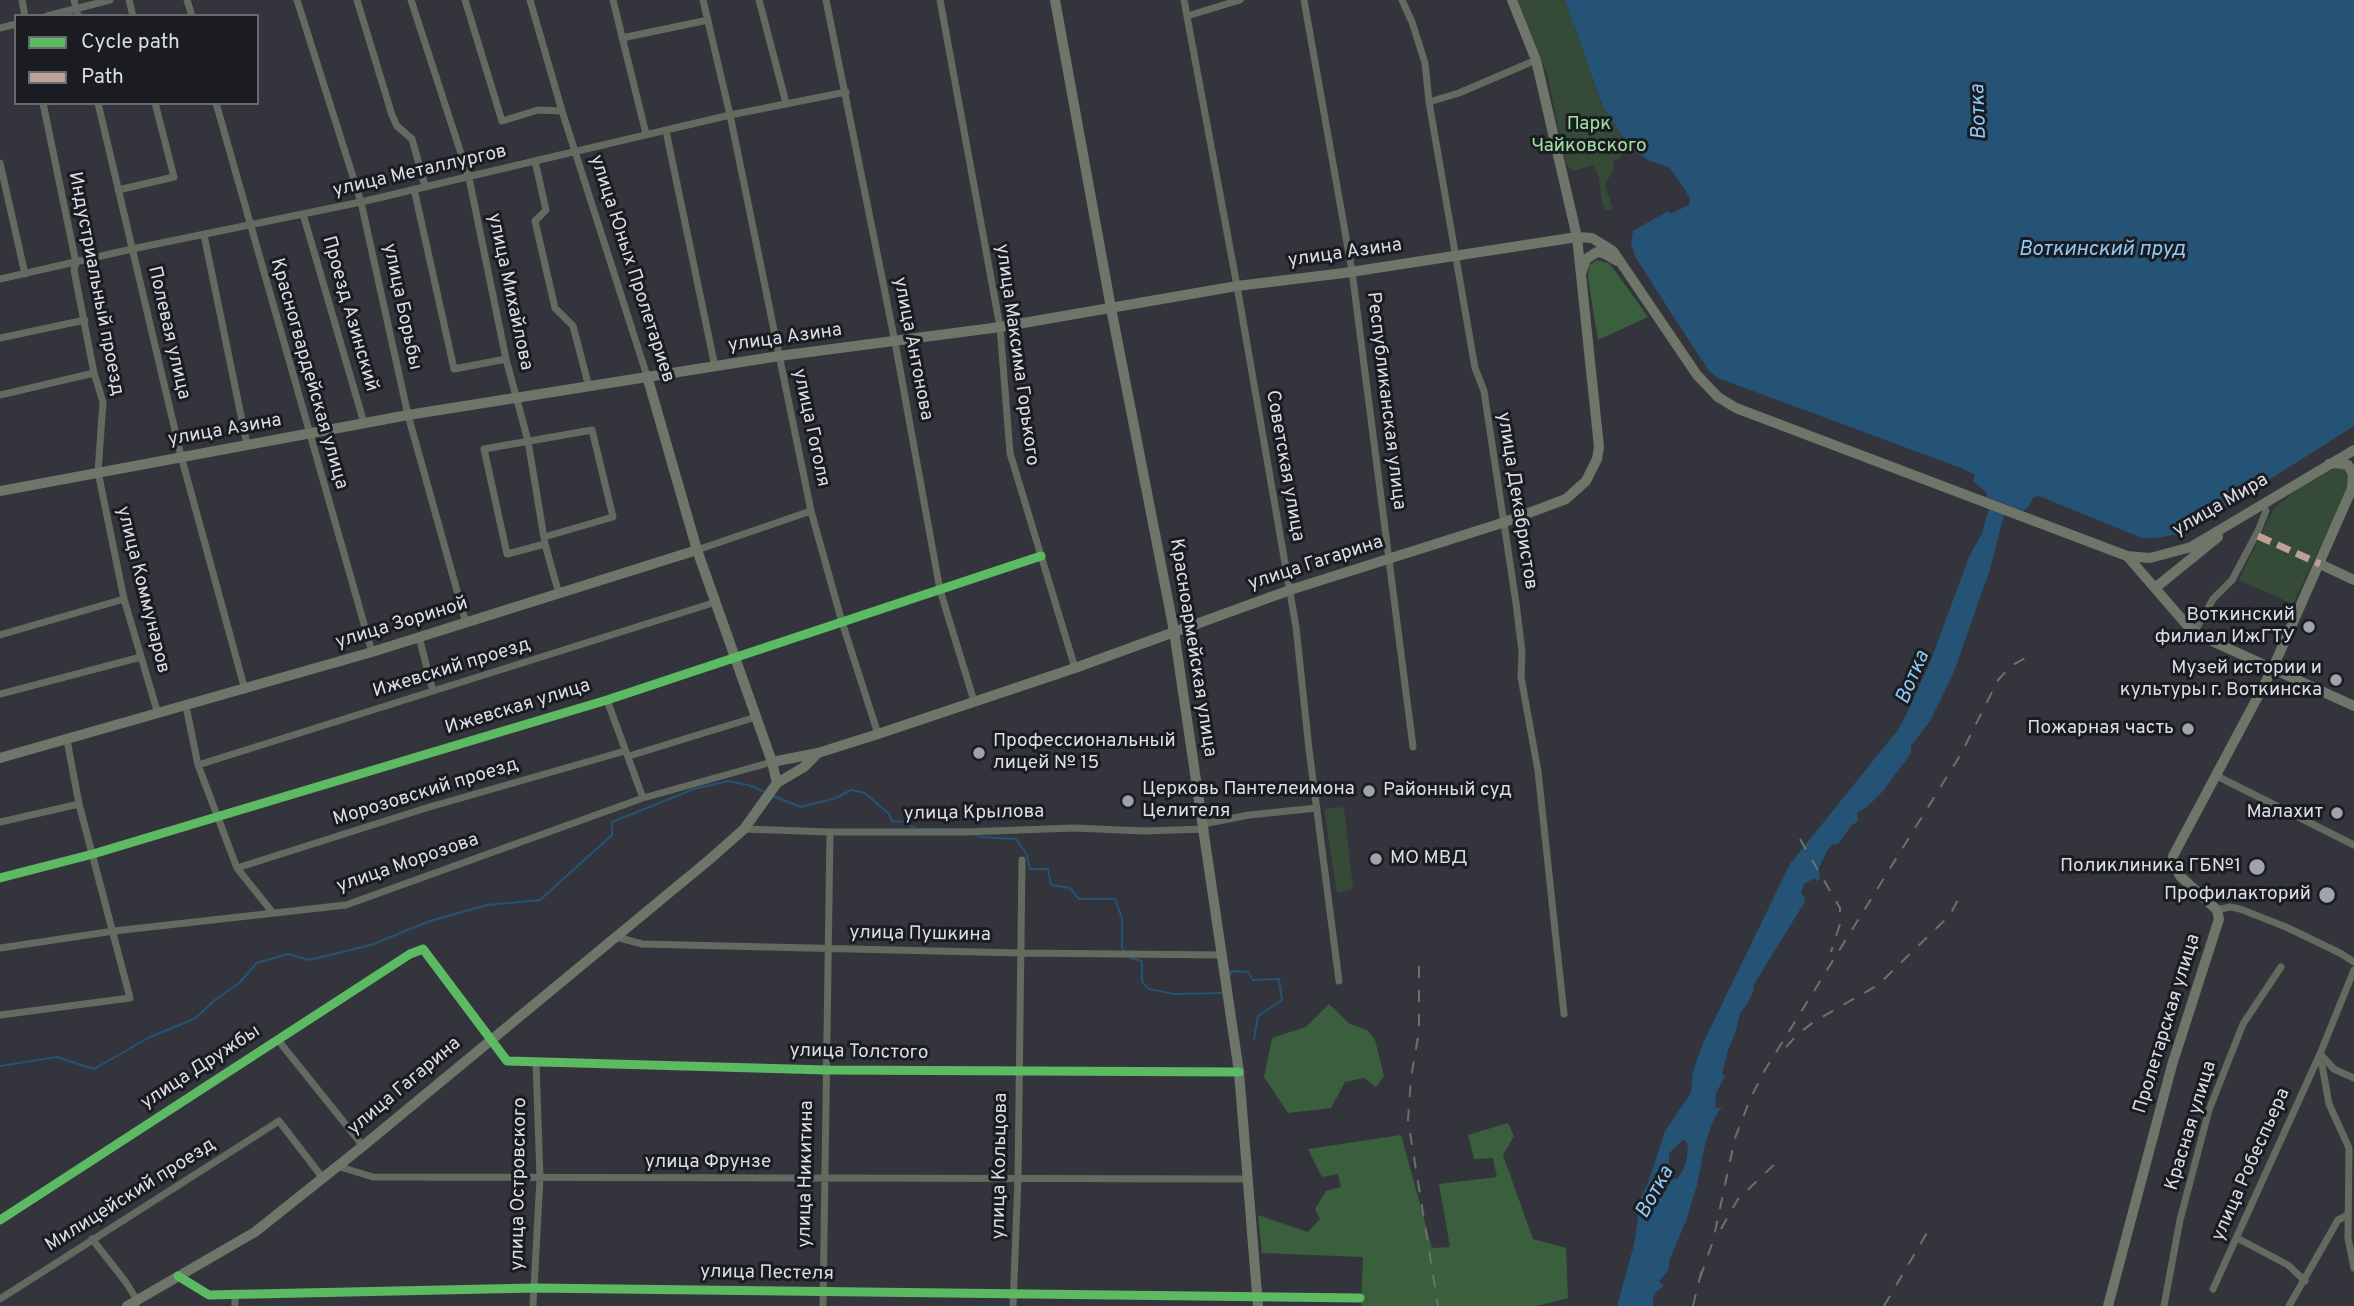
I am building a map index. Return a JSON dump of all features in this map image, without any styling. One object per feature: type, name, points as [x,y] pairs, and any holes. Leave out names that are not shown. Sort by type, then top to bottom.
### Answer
[{"type":"main road","name":"Красноармейская улица","points":[[1055,0],[1174,631],[1239,1072],[1258,1301]]},
{"type":"main road","name":"улица Гагарина","points":[[818,753],[1075,668],[1290,590],[1502,523],[1566,499],[1586,481],[1597,459],[1598,430],[1577,237],[1536,60],[1512,0]]},
{"type":"main road","name":"улица Азина","points":[[0,491],[408,415],[647,376],[1000,327],[1237,286],[1577,237]]},
{"type":"main road","points":[[1577,237],[1600,241],[1613,251],[1697,375],[1727,403],[1747,414],[1981,499],[2127,556],[2195,631],[2212,642],[2354,706]]},
{"type":"main road","points":[[1581,275],[1586,259],[1597,252],[1623,264]]},
{"type":"main road","name":"улица Юных Пролетариев","points":[[647,376],[698,550],[777,783]]},
{"type":"main road","name":"улица Мира","points":[[2127,556],[2150,558],[2181,551],[2354,450]]},
{"type":"main road","points":[[2217,909],[2182,877],[2175,868],[2173,856],[2272,670],[2353,486],[2353,474],[2348,465],[2325,465]]},
{"type":"main road","points":[[2155,588],[2243,517]]},
{"type":"main road","name":"улица Зориной","points":[[0,758],[245,690],[698,550]]},
{"type":"main road","points":[[2320,564],[2354,580]]},
{"type":"main road","points":[[772,762],[818,753]]},
{"type":"main road","points":[[777,783],[804,767],[818,753]]},
{"type":"main road","name":"улица Гагарина","points":[[133,1304],[255,1232],[363,1146],[744,829],[777,783]]},
{"type":"main road","name":"Пролетарская улица","points":[[2108,1306],[2138,1184],[2172,1065],[2218,922],[2217,909]]},
{"type":"street","points":[[52,14],[75,4],[110,0]]},
{"type":"street","name":"улица Борьбы","points":[[297,0],[361,202],[408,415],[466,623]]},
{"type":"street","points":[[357,0],[392,115],[397,126],[412,139],[425,186]]},
{"type":"street","name":"улица Михайлова","points":[[411,0],[469,178],[506,359],[528,441],[544,540],[559,594]]},
{"type":"street","points":[[465,0],[502,121],[538,110],[562,111]]},
{"type":"street","name":"улица Юных Пролетариев","points":[[530,0],[562,111],[647,376]]},
{"type":"street","points":[[613,0],[646,134]]},
{"type":"street","name":"улица Гоголя","points":[[703,0],[730,115],[811,511],[842,622],[878,734]]},
{"type":"street","points":[[759,0],[786,103]]},
{"type":"street","name":"улица Антонова","points":[[826,0],[895,342],[940,590],[974,701]]},
{"type":"street","name":"улица Максима Горького","points":[[940,0],[1000,327],[1010,453],[1075,668]]},
{"type":"street","name":"Советская улица","points":[[1184,0],[1290,590],[1339,981]]},
{"type":"street","points":[[1187,16],[1240,0]]},
{"type":"street","name":"Республиканская улица","points":[[1304,0],[1352,271],[1413,747]]},
{"type":"street","name":"улица Декабристов","points":[[1402,0],[1425,63],[1429,102],[1475,368],[1484,391],[1522,652],[1521,677],[1538,771],[1564,1014]]},
{"type":"street","points":[[622,37],[708,20]]},
{"type":"street","points":[[1429,102],[1459,93],[1536,60]]},
{"type":"street","name":"улица Металлургов","points":[[0,279],[361,202],[646,134],[846,92]]},
{"type":"street","name":"Индустриальный проезд","points":[[43,105],[76,263],[74,270],[94,373],[103,402],[98,472]]},
{"type":"street","name":"Полевая улица","points":[[98,105],[181,456],[245,690]]},
{"type":"street","points":[[118,190],[174,177],[156,105]]},
{"type":"street","name":"Красногвардейская улица","points":[[217,105],[372,652]]},
{"type":"street","points":[[666,131],[715,367]]},
{"type":"street","points":[[535,161],[546,210],[535,221],[555,308],[573,326],[589,387]]},
{"type":"street","points":[[0,163],[25,274]]},
{"type":"street","points":[[415,189],[454,369],[506,359]]},
{"type":"street","name":"Проезд Азинский","points":[[303,214],[364,423]]},
{"type":"street","points":[[204,235],[247,445]]},
{"type":"street","points":[[0,338],[85,320]]},
{"type":"street","points":[[0,394],[94,373]]},
{"type":"street","points":[[592,430],[612,517],[507,554],[484,450],[528,441],[592,430]]},
{"type":"street","name":"улица Коммунаров","points":[[98,472],[124,599],[158,714]]},
{"type":"street","points":[[2195,631],[2213,599],[2232,580],[2258,531],[2266,510],[2263,503]]},
{"type":"street","name":"улица Зориной","points":[[698,550],[811,511]]},
{"type":"street","name":"Ижевская улица","points":[[0,878],[93,854],[607,700],[1041,556]]},
{"type":"street","points":[[0,635],[124,599]]},
{"type":"street","name":"Ижевский проезд","points":[[198,765],[716,603]]},
{"type":"street","points":[[419,637],[433,691]]},
{"type":"street","points":[[0,694],[141,657]]},
{"type":"street","points":[[607,700],[643,797]]},
{"type":"street","points":[[186,706],[198,765],[237,868],[273,913]]},
{"type":"street","name":"Морозовский проезд","points":[[237,868],[426,808],[756,717]]},
{"type":"street","points":[[0,1015],[130,998],[79,804],[68,740]]},
{"type":"street","name":"улица Морозова","points":[[0,948],[114,931],[346,905],[643,797],[772,762]]},
{"type":"street","points":[[2215,775],[2354,845]]},
{"type":"street","points":[[0,822],[79,804]]},
{"type":"street","name":"улица Крылова","points":[[744,829],[965,832],[1074,828],[1144,831],[1204,827],[1249,816],[1317,808]]},
{"type":"street","name":"улица Никитина","points":[[823,1306],[830,832]]},
{"type":"street","name":"улица Кольцова","points":[[1013,1306],[1018,1178],[1022,860]]},
{"type":"street","points":[[2217,909],[2240,909],[2297,932],[2354,962]]},
{"type":"street","name":"улица Пушкина","points":[[616,937],[642,944],[1223,955]]},
{"type":"street","name":"улица Дружбы","points":[[0,1220],[410,954],[423,949],[491,1038]]},
{"type":"street","name":"Красная улица","points":[[2164,1306],[2180,1220],[2209,1110],[2243,1024],[2281,967]]},
{"type":"street","name":"улица Робеспьера","points":[[2213,1289],[2320,1054],[2354,970]]},
{"type":"street","name":"улица Толстого","points":[[491,1038],[507,1061],[536,1063],[1019,1073],[1239,1072]]},
{"type":"street","points":[[278,1040],[363,1146]]},
{"type":"street","points":[[2320,1054],[2334,1069],[2354,1078]]},
{"type":"street","points":[[2320,1054],[2329,1104],[2349,1148],[2348,1238],[2354,1268]]},
{"type":"street","name":"улица Островского","points":[[533,1306],[540,1178],[536,1063]]},
{"type":"street","name":"Милицейский проезд","points":[[0,1299],[279,1121],[322,1177]]},
{"type":"street","name":"улица Фрунзе","points":[[336,1166],[373,1177],[1249,1178]]},
{"type":"street","points":[[2289,1306],[2338,1220],[2348,1215]]},
{"type":"street","points":[[2237,1238],[2288,1265],[2305,1281]]},
{"type":"street","points":[[92,1239],[125,1281],[133,1304]]},
{"type":"street","name":"улица Пестеля","points":[[178,1276],[209,1295],[534,1289],[1013,1294],[1258,1301],[1360,1298]]},
{"type":"street","points":[[234,1293],[235,1306]]},
{"type":"green space","name":"Парк Чайковского","points":[[1518,0],[1565,0],[1601,104],[1631,149],[1613,162],[1614,168],[1605,185],[1613,210],[1606,210],[1602,204],[1599,178],[1594,165],[1573,171],[1566,164],[1547,73]]},
{"type":"green space","points":[[1597,260],[1608,263],[1613,268],[1648,317],[1598,340],[1588,278],[1589,265]]},
{"type":"green space","points":[[2335,468],[2349,469],[2351,481],[2293,604],[2239,580],[2274,508],[2297,490]]},
{"type":"green space","points":[[1324,809],[1344,809],[1353,889],[1337,893]]},
{"type":"green space","points":[[1329,1004],[1350,1024],[1367,1030],[1375,1040],[1384,1076],[1376,1087],[1364,1078],[1345,1082],[1331,1108],[1288,1113],[1264,1077],[1272,1038],[1306,1027]]},
{"type":"green space","points":[[1508,1123],[1514,1136],[1503,1155],[1533,1239],[1566,1248],[1568,1298],[1537,1306],[1361,1306],[1363,1257],[1262,1253],[1258,1215],[1308,1232],[1320,1219],[1315,1209],[1326,1191],[1341,1187],[1338,1174],[1322,1177],[1308,1149],[1401,1135],[1432,1248],[1450,1247],[1439,1184],[1497,1177],[1493,1158],[1474,1159],[1468,1135]]},
{"type":"water","name":"Воткинский пруд","points":[[1565,0],[2354,0],[2354,426],[2185,533],[2142,538],[2039,496],[2034,497],[2023,511],[1987,497],[1986,492],[1973,481],[1975,475],[1961,468],[1718,378],[1709,371],[1673,316],[1636,258],[1631,244],[1633,231],[1668,211],[1671,214],[1690,204],[1689,196],[1670,168],[1648,160],[1631,149],[1602,105]]},
{"type":"water","name":"Вотка","points":[[1990,505],[2005,511],[1990,569],[1955,669],[1930,721],[1884,790],[1857,813],[1858,821],[1838,844],[1832,844],[1827,851],[1818,869],[1820,879],[1817,881],[1814,878],[1804,884],[1801,892],[1805,898],[1804,903],[1753,986],[1754,990],[1740,1013],[1722,1074],[1725,1076],[1716,1093],[1715,1108],[1723,1108],[1713,1121],[1705,1144],[1697,1185],[1686,1221],[1670,1258],[1668,1271],[1659,1281],[1664,1286],[1656,1292],[1653,1306],[1617,1306],[1634,1245],[1641,1197],[1665,1131],[1691,1093],[1693,1071],[1704,1041],[1790,864],[1897,731],[1905,717],[1931,660],[1969,557],[1982,533]],"holes":[[[1685,1140],[1688,1146],[1683,1170],[1678,1178],[1665,1185],[1669,1173],[1669,1153]]]},
{"type":"waterway","points":[[0,1066],[57,1057],[94,1069],[148,1038],[194,1019],[239,983],[257,963],[288,954],[309,960],[371,945],[430,921],[487,905],[540,900],[612,835],[612,822],[694,789],[728,781],[765,792]]},
{"type":"waterway","points":[[773,796],[801,807],[836,798],[851,790],[865,793],[889,814],[892,821],[903,822],[916,829],[968,829]]},
{"type":"waterway","points":[[975,834],[980,837],[1016,839],[1026,853],[1030,869],[1048,869],[1051,885],[1070,888],[1079,899],[1115,899],[1122,918],[1124,951]]},
{"type":"waterway","points":[[1130,958],[1142,961],[1142,982],[1149,989],[1174,994],[1222,993]]},
{"type":"waterway","points":[[1230,975],[1232,971],[1248,972],[1253,980],[1279,979],[1282,1000],[1258,1016],[1254,1039]]},
{"type":"railway","points":[[1700,1278],[1713,1241],[1735,1138],[1765,1070],[1961,754],[1998,680],[2011,666],[2027,657]]},
{"type":"railway","points":[[1800,839],[1840,908],[1840,924],[1831,952]]},
{"type":"railway","points":[[1786,1047],[1815,1021],[1878,985],[1950,915],[1961,894]]},
{"type":"railway","points":[[1419,966],[1419,1031],[1411,1078],[1408,1120],[1438,1306]]},
{"type":"railway","points":[[1721,1229],[1738,1199],[1780,1159]]},
{"type":"railway","points":[[1884,1306],[1928,1231]]},
{"type":"railway","points":[[1693,1306],[1702,1269]]},
{"type":"marked path","points":[[2258,536],[2320,564]]},
{"type":"cycle path","points":[[0,878],[93,854],[607,700],[1041,556]]},
{"type":"cycle path","points":[[0,1220],[410,954],[423,949],[507,1061],[826,1070],[1239,1072]]},
{"type":"cycle path","points":[[178,1276],[209,1295],[534,1288],[1360,1298]]},
{"type":"place","name":"Воткинский филиал ИжГТУ","points":[[2309,627]]},
{"type":"place","name":"Музей истории и культуры г. Воткинска","points":[[2336,680]]},
{"type":"place","name":"Пожарная часть","points":[[2188,729]]},
{"type":"place","name":"Профессиональный лицей № 15","points":[[979,753]]},
{"type":"place","name":"Районный суд","points":[[1369,791]]},
{"type":"place","name":"Церковь Пантелеимона Целителя","points":[[1128,801]]},
{"type":"place","name":"Малахит","points":[[2337,813]]},
{"type":"place","name":"МО МВД","points":[[1376,859]]},
{"type":"place","name":"Поликлиника ГБ№1","points":[[2257,867]]},
{"type":"place","name":"Профилакторий","points":[[2327,895]]}]
